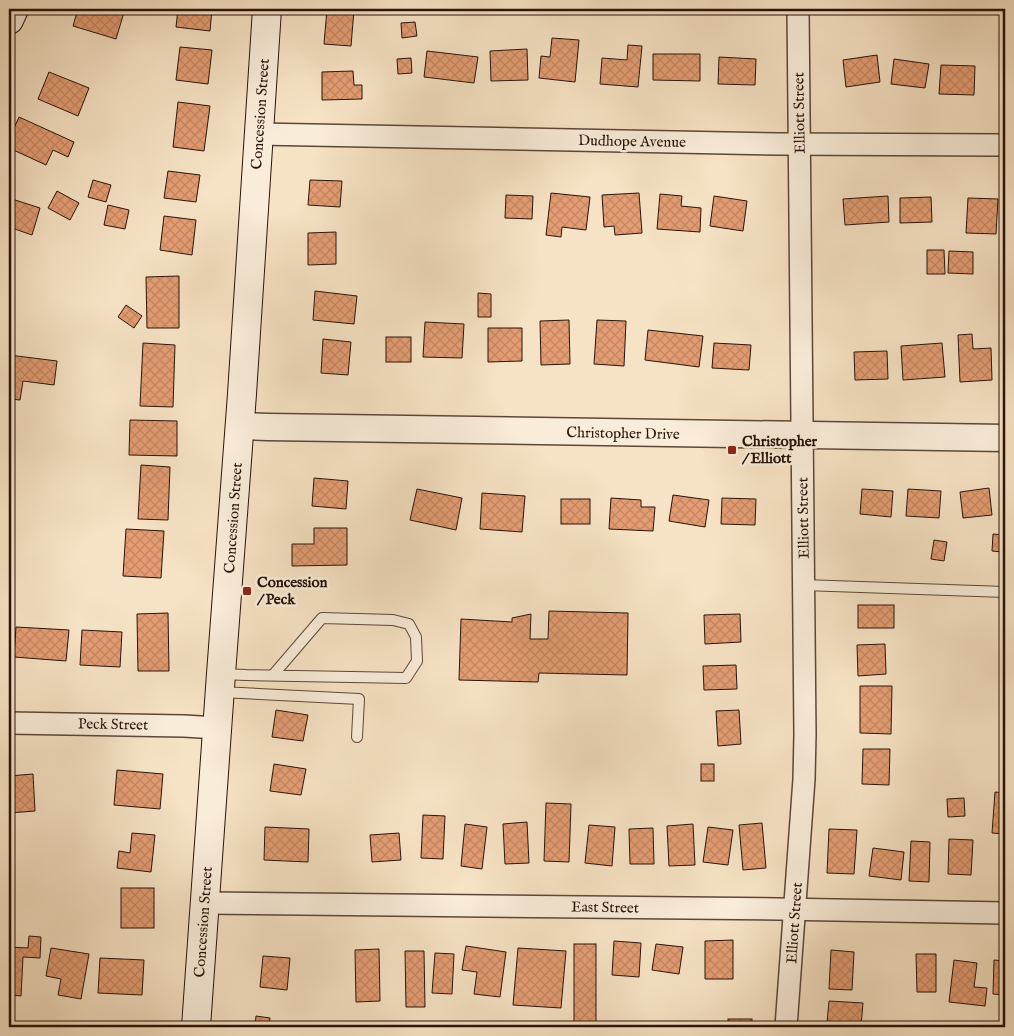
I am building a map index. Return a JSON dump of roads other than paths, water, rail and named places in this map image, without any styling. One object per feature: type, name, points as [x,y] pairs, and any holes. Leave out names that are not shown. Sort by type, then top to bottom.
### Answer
[{"type":"main road","points":[[9,20],[14,9]]},
{"type":"main road","name":"Concession Street","points":[[196,1027],[240,426],[267,9]]},
{"type":"street","name":"Elliott Street","points":[[786,1027],[804,779],[805,734],[798,9]]},
{"type":"street","name":"Dudhope Avenue","points":[[258,134],[800,144],[1005,145]]},
{"type":"street","name":"Christopher Drive","points":[[240,426],[1005,438]]},
{"type":"street","name":"Peck Street","points":[[9,723],[217,728]]},
{"type":"street","name":"East Street","points":[[205,903],[1005,913]]},
{"type":"lane","points":[[803,585],[1005,592]]},
{"type":"lane","points":[[220,683],[272,675],[406,678],[417,661],[416,637],[409,624],[393,620],[322,618],[272,675]]},
{"type":"lane","points":[[220,683],[359,698],[357,737]]},
{"type":"place","name":"Christopher / Elliott","points":[[732,450]]},
{"type":"place","name":"Concession / Peck","points":[[247,591]]}]
